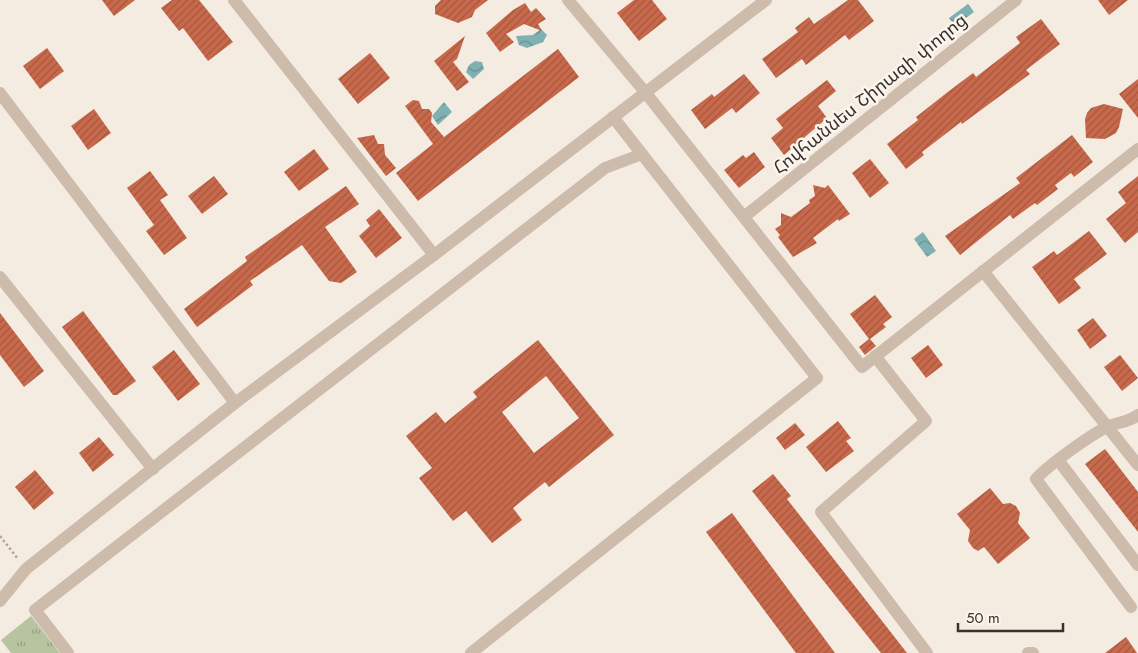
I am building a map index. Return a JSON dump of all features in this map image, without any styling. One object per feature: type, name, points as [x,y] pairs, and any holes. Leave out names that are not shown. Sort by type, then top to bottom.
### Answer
[{"type":"street","points":[[234,0],[434,255]]},
{"type":"street","points":[[568,0],[745,216],[862,367],[1138,149]]},
{"type":"street","name":"Հովհաննես Շիրազի փողոց","points":[[745,216],[1016,0]]},
{"type":"street","points":[[0,601],[26,569],[235,403],[434,255],[762,1]]},
{"type":"street","points":[[0,93],[235,403]]},
{"type":"street","points":[[471,653],[817,378],[613,117]]},
{"type":"street","points":[[68,653],[35,610],[604,168],[642,154]]},
{"type":"street","points":[[983,271],[1138,465]]},
{"type":"street","points":[[0,277],[153,469]]},
{"type":"street","points":[[875,356],[926,421],[821,512],[927,653]]},
{"type":"street","points":[[1130,607],[1036,479],[1058,460],[1108,426],[1132,420],[1138,415]]},
{"type":"street","points":[[1058,460],[1138,565]]},
{"type":"street","points":[[1028,653],[1033,653]]},
{"type":"path","points":[[0,536],[26,569]]},
{"type":"green space","points":[[31,616],[60,653],[11,653],[1,640]]},
{"type":"water","points":[[968,4],[974,12],[955,26],[949,18]]},
{"type":"water","points":[[541,29],[547,35],[543,42],[527,48],[519,45],[516,36],[533,35]]},
{"type":"water","points":[[475,61],[482,62],[484,69],[473,79],[466,72],[469,65]]},
{"type":"water","points":[[444,102],[452,112],[438,125],[432,116]]},
{"type":"water","points":[[923,232],[936,251],[927,257],[914,239]]},
{"type":"building","points":[[102,0],[135,0],[114,16]]},
{"type":"building","points":[[172,0],[199,0],[233,42],[208,61],[183,28],[179,31],[161,8]]},
{"type":"building","points":[[441,0],[488,0],[475,10],[472,17],[458,23],[435,14],[435,6]]},
{"type":"building","points":[[634,0],[652,0],[667,19],[639,41],[617,13]]},
{"type":"building","points":[[848,0],[858,0],[874,21],[849,40],[845,35],[806,65],[802,59],[776,78],[762,59],[798,32],[795,28],[809,17],[814,24]]},
{"type":"building","points":[[1098,0],[1128,0],[1109,15]]},
{"type":"building","points":[[525,3],[531,12],[536,8],[546,19],[538,24],[542,31],[524,24],[506,34],[514,42],[500,52],[486,33],[513,10]]},
{"type":"building","points":[[1041,19],[1060,44],[1026,70],[1030,74],[962,124],[961,122],[922,152],[924,155],[906,169],[887,144],[918,120],[916,117],[949,91],[973,73],[976,77],[1020,43],[1016,37]]},
{"type":"building","points":[[465,36],[457,59],[453,62],[469,82],[457,91],[434,61]]},
{"type":"building","points":[[47,48],[64,71],[40,89],[23,66]]},
{"type":"building","points":[[558,49],[579,77],[418,201],[396,173],[433,144],[405,106],[413,100],[419,101],[422,109],[429,109],[432,113],[431,122],[444,137]]},
{"type":"building","points":[[370,53],[390,78],[358,104],[338,79]]},
{"type":"building","points":[[744,74],[760,93],[736,113],[732,108],[705,129],[691,110],[712,94],[714,97]]},
{"type":"building","points":[[1138,79],[1138,118],[1119,94]]},
{"type":"building","points":[[827,80],[836,91],[818,106],[827,118],[784,155],[771,138],[783,128],[776,119]]},
{"type":"building","points":[[1104,104],[1123,109],[1116,133],[1105,139],[1086,138],[1085,119],[1087,113],[1091,108]]},
{"type":"building","points":[[94,109],[111,133],[88,150],[71,126]]},
{"type":"building","points":[[374,135],[378,144],[384,144],[385,155],[396,168],[386,176],[357,138]]},
{"type":"building","points":[[1072,135],[1093,162],[1074,177],[1071,173],[1055,185],[1058,189],[1037,205],[1035,203],[1013,219],[1010,215],[960,255],[945,236],[1020,183],[1016,178]]},
{"type":"building","points":[[314,149],[329,169],[299,191],[284,172]]},
{"type":"building","points":[[754,152],[765,167],[739,188],[724,170],[743,155],[746,158]]},
{"type":"building","points":[[870,159],[889,183],[870,198],[852,173]]},
{"type":"building","points":[[150,171],[168,195],[160,200],[187,238],[164,255],[146,231],[154,225],[127,188]]},
{"type":"building","points":[[214,176],[228,194],[202,214],[188,196]]},
{"type":"building","points":[[1138,176],[1138,232],[1125,243],[1106,219],[1126,203],[1118,192]]},
{"type":"building","points":[[813,185],[825,188],[828,185],[850,214],[839,221],[838,219],[813,238],[817,243],[793,257],[778,237],[780,235],[775,229],[781,225],[781,213],[791,217],[810,203],[809,200],[815,196]]},
{"type":"building","points":[[346,186],[359,204],[325,227],[357,272],[341,283],[329,281],[302,245],[250,281],[253,285],[197,327],[184,309],[247,261],[245,257]]},
{"type":"building","points":[[379,209],[402,238],[376,258],[359,236],[370,226],[366,220]]},
{"type":"building","points":[[1089,231],[1107,254],[1074,279],[1081,288],[1059,304],[1032,267],[1054,251],[1057,255]]},
{"type":"building","points":[[875,295],[892,317],[883,324],[886,327],[870,339],[876,346],[865,355],[859,347],[869,339],[850,314]]},
{"type":"building","points":[[83,311],[136,381],[117,395],[113,395],[62,327]]},
{"type":"building","points":[[0,313],[44,371],[24,387],[0,355]]},
{"type":"building","points":[[1093,318],[1107,336],[1090,349],[1077,330]]},
{"type":"building","points":[[538,340],[614,435],[549,487],[545,482],[513,508],[522,520],[492,543],[466,511],[453,521],[419,478],[432,468],[406,436],[436,412],[445,423],[477,397],[473,392]],"holes":[[[546,376],[579,418],[534,453],[502,412]]]},
{"type":"building","points":[[928,345],[943,365],[926,378],[911,358]]},
{"type":"building","points":[[174,350],[200,384],[178,401],[152,367]]},
{"type":"building","points":[[1120,355],[1138,378],[1122,391],[1104,367]]},
{"type":"building","points":[[838,421],[851,438],[846,441],[854,451],[826,472],[806,447]]},
{"type":"building","points":[[795,423],[805,435],[785,450],[776,438]]},
{"type":"building","points":[[99,437],[114,455],[93,472],[79,453]]},
{"type":"building","points":[[1105,449],[1138,492],[1138,532],[1085,464]]},
{"type":"building","points":[[35,470],[54,493],[34,510],[15,487]]},
{"type":"building","points":[[773,474],[791,496],[787,499],[907,653],[881,653],[752,491]]},
{"type":"building","points":[[990,488],[1003,504],[1010,503],[1016,506],[1020,513],[1018,523],[1030,538],[998,564],[984,547],[978,551],[973,548],[968,541],[970,530],[957,514]]},
{"type":"building","points":[[732,513],[835,653],[796,653],[706,532]]},
{"type":"building","points":[[1126,637],[1137,653],[1105,653]]}]
